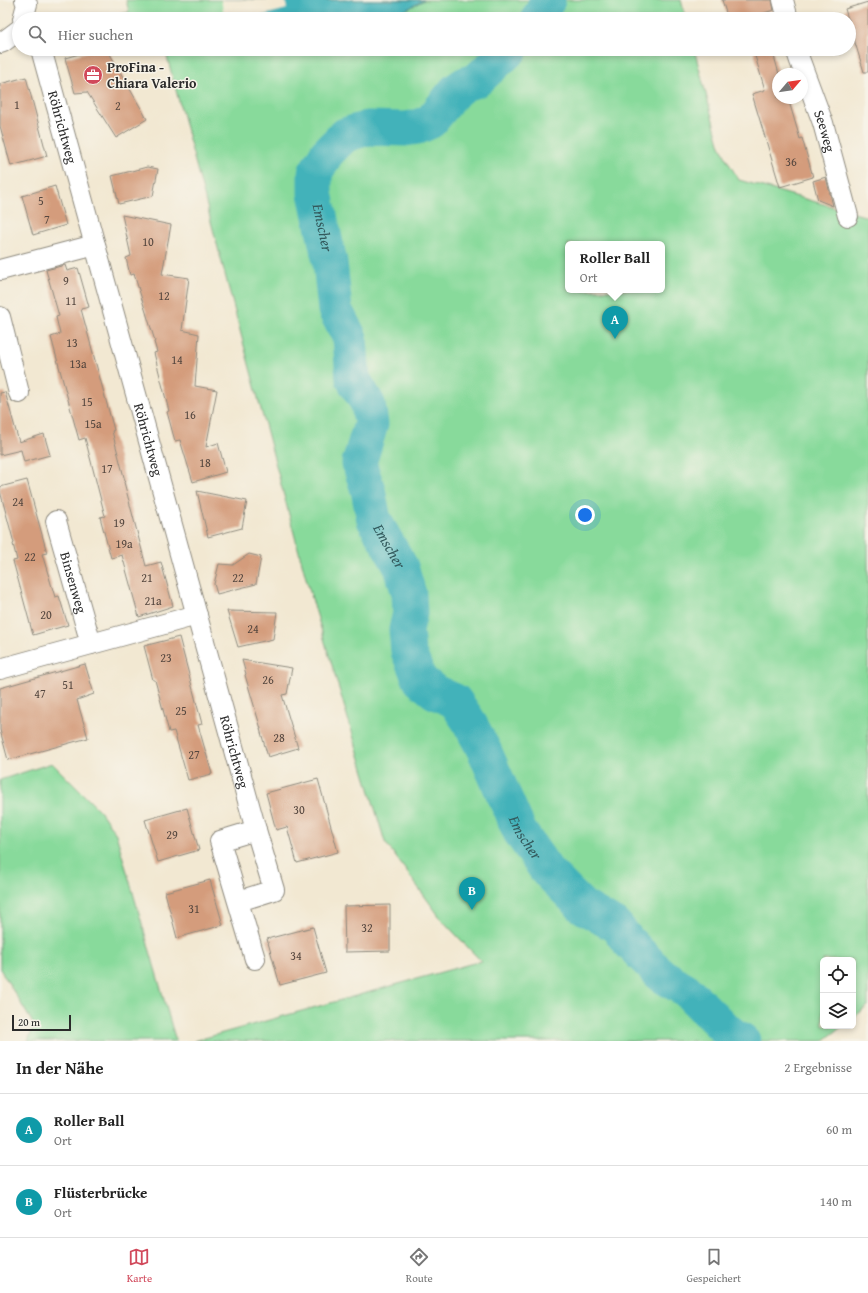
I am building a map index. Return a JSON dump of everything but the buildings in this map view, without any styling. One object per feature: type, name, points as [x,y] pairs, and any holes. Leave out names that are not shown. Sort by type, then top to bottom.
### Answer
[{"type":"street","points":[[25,0],[27,4],[25,12]]},
{"type":"street","points":[[782,0],[786,12]]},
{"type":"street","points":[[0,43],[12,35]]},
{"type":"street","name":"Röhrichtweg","points":[[43,56],[256,830],[274,890],[238,901]]},
{"type":"street","name":"Seeweg","points":[[799,56],[823,123],[848,216]]},
{"type":"street","points":[[0,270],[94,245]]},
{"type":"street","points":[[0,317],[19,392]]},
{"type":"street","name":"Binsenweg","points":[[56,521],[91,644]]},
{"type":"street","points":[[0,669],[197,615]]},
{"type":"street","points":[[255,959],[220,841],[256,830]]},
{"type":"green space","points":[[126,0],[681,0],[684,12],[129,12]]},
{"type":"green space","points":[[167,56],[696,56],[719,143],[739,180],[868,217],[868,1006],[856,1016],[856,957],[820,957],[820,1029],[839,1029],[823,1041],[194,1041],[481,961],[442,920],[385,842],[307,582]]},
{"type":"green space","points":[[52,763],[100,811],[116,834],[176,1041],[28,1041],[34,1025],[0,969],[0,780]]},
{"type":"water","points":[[223,0],[424,0],[402,12],[226,12]]},
{"type":"pier","points":[[221,0],[285,0],[287,9],[275,12],[224,12]]},
{"type":"waterway","name":"Emscher","points":[[542,12],[548,0]]},
{"type":"waterway","name":"Emscher","points":[[503,56],[477,80],[465,84],[456,90],[431,121],[418,127],[405,129],[368,128],[345,135],[327,153],[315,173],[315,193],[330,262],[335,310],[350,338],[353,379],[368,404],[371,424],[359,463],[368,490],[374,520],[401,567],[409,594],[410,613],[406,630],[408,651],[420,680],[435,692],[455,701],[468,720],[484,750],[520,832],[547,871],[582,906],[616,926],[628,941],[661,975],[686,990],[726,1030],[743,1041]]},
{"type":"place","name":"ProFina - Chiara Valerio","points":[[93,75]]},
{"type":"place","name":"Roller Ball","points":[[615,339]]},
{"type":"place","name":"Flüsterbrücke","points":[[472,910]]}]
